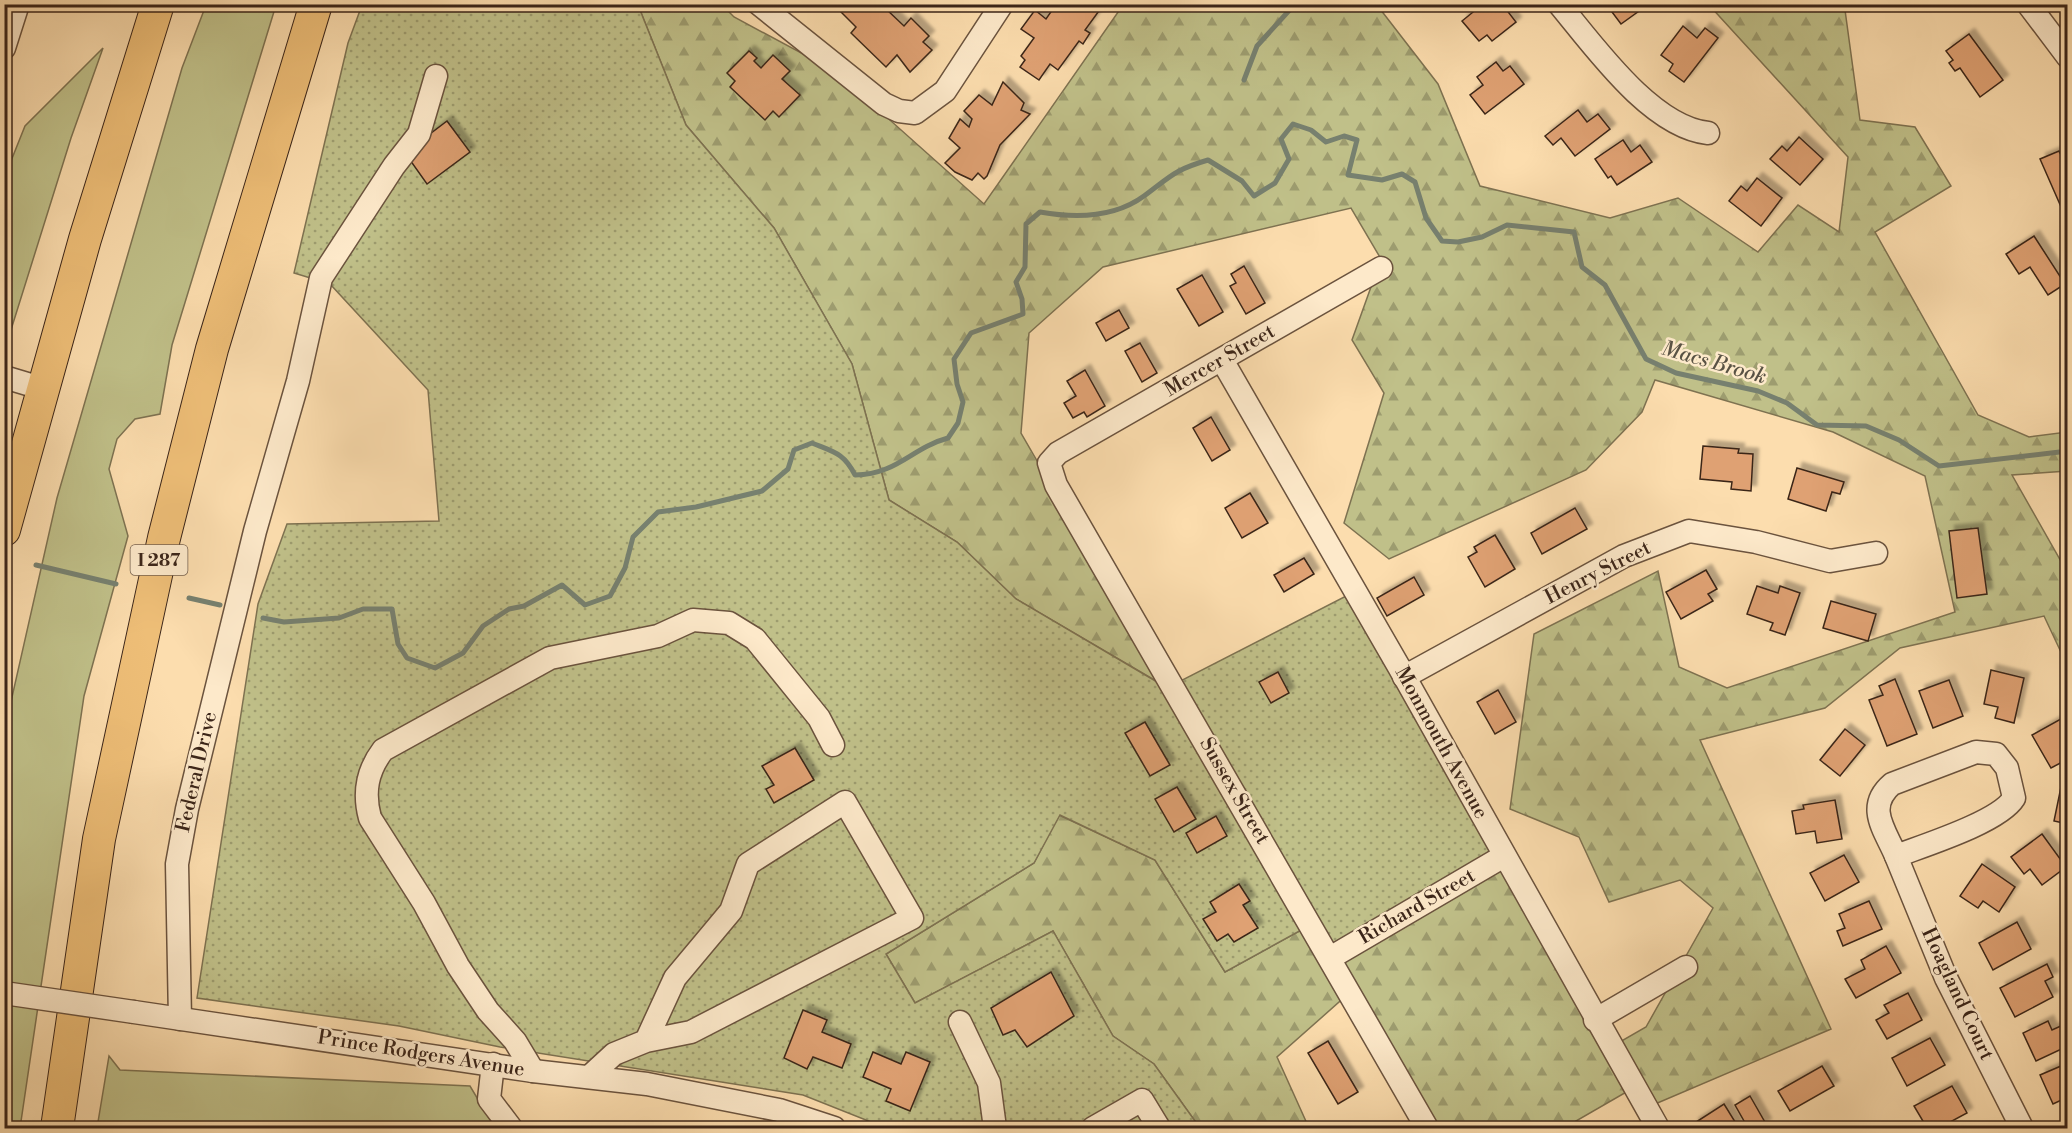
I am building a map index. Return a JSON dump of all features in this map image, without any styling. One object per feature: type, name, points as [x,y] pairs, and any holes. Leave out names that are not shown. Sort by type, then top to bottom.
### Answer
[{"type":"highway","points":[[4,530],[85,239],[158,4]]},
{"type":"highway","name":"I 287","points":[[57,1128],[99,839],[164,538],[212,349],[316,4]]},
{"type":"street","points":[[4,48],[18,4]]},
{"type":"street","points":[[759,4],[884,104],[899,111],[915,113],[945,91],[1002,4]]},
{"type":"street","points":[[1558,4],[1631,90],[1681,125],[1696,132],[1708,133]]},
{"type":"street","points":[[2028,4],[2067,57]]},
{"type":"street","name":"Federal Drive","points":[[180,1019],[177,864],[187,809],[255,531],[298,381],[321,278],[394,166],[419,134],[436,76]]},
{"type":"street","name":"Mercer Street","points":[[1058,453],[1382,268]]},
{"type":"street","name":"Monmouth Avenue","points":[[1222,360],[1658,1128]]},
{"type":"street","points":[[4,377],[44,389]]},
{"type":"street","name":"Sussex Street","points":[[1058,453],[1049,463],[1056,485],[1427,1128]]},
{"type":"street","name":"Henry Street","points":[[1404,677],[1624,556],[1689,531],[1756,542],[1830,561],[1876,553]]},
{"type":"street","points":[[533,1071],[515,1041],[488,1011],[458,966],[424,903],[370,818],[366,803],[369,773],[383,750],[550,658],[658,636],[693,620],[729,623],[755,639],[819,718],[833,745]]},
{"type":"street","name":"Hoagland Court","points":[[1896,856],[1994,817],[2009,807],[2014,798],[2013,784],[2007,768],[1996,754],[1976,752],[1963,754],[1892,784],[1882,793],[1877,805],[1878,815],[1946,978],[2022,1128]]},
{"type":"street","points":[[590,1077],[614,1054],[646,1041],[691,1032],[912,918],[845,802],[748,864],[731,911],[675,978],[646,1041]]},
{"type":"street","name":"Richard Street","points":[[1330,958],[1504,856]]},
{"type":"street","points":[[1595,1020],[1686,967]]},
{"type":"street","name":"Prince Rodgers Avenue","points":[[4,993],[533,1071],[647,1084],[780,1110],[834,1128]]},
{"type":"street","points":[[960,1022],[989,1083],[995,1128]]},
{"type":"street","points":[[493,1064],[489,1099],[511,1128]]},
{"type":"street","points":[[1093,1128],[1142,1100],[1159,1128]]},
{"type":"green space","points":[[206,5],[276,5],[172,345],[160,414],[135,419],[117,439],[109,469],[128,536],[84,696],[20,1128],[5,1128],[5,728],[57,498],[182,68]]},
{"type":"green space","points":[[362,5],[638,5],[686,125],[774,228],[852,364],[889,500],[957,542],[1016,599],[1167,688],[1350,594],[1503,865],[1325,967],[1303,929],[1225,972],[1155,860],[1060,815],[1034,863],[886,954],[915,1003],[1053,931],[1113,1036],[1154,1064],[1200,1128],[886,1128],[803,1095],[500,1047],[399,1026],[197,998],[258,604],[287,524],[439,521],[428,390],[330,284],[294,273],[348,43]]},
{"type":"green space","points":[[638,5],[722,5],[734,17],[835,71],[984,204],[1123,5],[1377,5],[1438,84],[1480,186],[1610,218],[1678,198],[1758,252],[1798,205],[1839,232],[1848,157],[1709,5],[1834,5],[1845,10],[1860,120],[1915,127],[1951,186],[1875,232],[1978,415],[2029,437],[2067,432],[2067,471],[2012,475],[2067,572],[2067,665],[2044,616],[1900,648],[1825,708],[1700,740],[1831,1029],[1641,1110],[1628,1091],[1564,1128],[1423,1128],[1347,995],[1277,1057],[1309,1128],[1200,1128],[1154,1064],[1113,1036],[1053,931],[915,1003],[886,954],[1034,863],[1059,815],[1155,860],[1225,972],[1303,929],[1503,865],[1606,1050],[1646,1027],[1713,908],[1680,880],[1609,902],[1579,837],[1510,809],[1534,634],[1658,571],[1679,667],[1727,688],[1955,612],[1925,476],[1833,432],[1655,380],[1642,412],[1586,470],[1389,559],[1344,523],[1384,393],[1352,340],[1381,259],[1351,208],[1103,267],[1029,333],[1021,433],[1168,688],[1016,599],[957,542],[889,500],[852,364],[774,228],[686,125]]},
{"type":"green space","points":[[103,48],[71,138],[5,349],[5,176],[25,126]]},
{"type":"green space","points":[[109,1056],[120,1070],[470,1086],[495,1128],[97,1128]]},
{"type":"building","points":[[844,4],[889,4],[885,8],[904,26],[911,18],[929,36],[923,42],[932,50],[910,72],[897,55],[886,67],[851,33],[856,27],[839,10]]},
{"type":"building","points":[[1047,4],[1104,4],[1085,30],[1090,33],[1083,44],[1079,41],[1058,70],[1050,64],[1039,80],[1020,67],[1025,60],[1021,56],[1034,38],[1021,29],[1035,10],[1046,19],[1053,9]]},
{"type":"building","points":[[1483,4],[1502,4],[1516,22],[1492,41],[1487,35],[1479,41],[1462,21]]},
{"type":"building","points":[[1606,4],[1645,4],[1646,6],[1621,24]]},
{"type":"building","points":[[1683,26],[1697,38],[1705,28],[1718,38],[1684,82],[1669,71],[1673,64],[1661,55]]},
{"type":"building","points":[[1969,34],[2003,80],[1980,97],[1960,68],[1955,71],[1949,63],[1953,60],[1946,51]]},
{"type":"building","points":[[749,51],[757,58],[754,61],[761,68],[773,55],[790,71],[782,79],[800,95],[779,117],[773,111],[765,120],[730,87],[735,81],[727,73]]},
{"type":"building","points":[[1496,62],[1503,71],[1510,66],[1524,84],[1485,114],[1470,95],[1483,85],[1477,77]]},
{"type":"building","points":[[1003,82],[1024,103],[1021,110],[1030,114],[1000,145],[987,176],[984,179],[978,173],[972,180],[955,172],[945,163],[960,148],[949,138],[960,119],[969,127],[972,119],[964,111],[979,95],[992,105]]},
{"type":"building","points":[[1578,110],[1587,122],[1598,114],[1610,129],[1575,156],[1561,138],[1553,145],[1545,136]]},
{"type":"building","points":[[447,121],[470,152],[427,184],[405,153]]},
{"type":"building","points":[[1799,137],[1823,159],[1800,185],[1770,159],[1782,146],[1787,151]]},
{"type":"building","points":[[1623,140],[1631,152],[1640,145],[1652,162],[1617,185],[1611,176],[1608,178],[1595,159]]},
{"type":"building","points":[[2059,151],[2068,170],[2068,207],[2062,209],[2040,159]]},
{"type":"building","points":[[1757,178],[1782,198],[1761,226],[1729,201],[1741,186],[1747,191]]},
{"type":"building","points":[[2034,236],[2065,284],[2048,295],[2030,267],[2019,274],[2006,254]]},
{"type":"building","points":[[1244,266],[1265,303],[1246,314],[1230,286],[1236,283],[1231,274]]},
{"type":"building","points":[[1202,275],[1223,312],[1199,326],[1177,289]]},
{"type":"building","points":[[1119,310],[1129,328],[1106,341],[1096,323]]},
{"type":"building","points":[[1140,343],[1157,373],[1142,382],[1125,351]]},
{"type":"building","points":[[1085,370],[1105,406],[1087,417],[1084,412],[1073,418],[1064,403],[1076,396],[1067,381]]},
{"type":"building","points":[[1211,417],[1230,450],[1212,461],[1193,428]]},
{"type":"building","points":[[1703,446],[1739,449],[1738,453],[1753,454],[1751,491],[1731,489],[1732,482],[1700,479]]},
{"type":"building","points":[[1797,468],[1844,482],[1840,494],[1832,492],[1826,511],[1788,499]]},
{"type":"building","points":[[1250,493],[1268,523],[1242,538],[1225,508]]},
{"type":"building","points":[[1575,508],[1587,529],[1542,554],[1531,533]]},
{"type":"building","points":[[1978,528],[1987,594],[1957,598],[1949,531]]},
{"type":"building","points":[[1495,535],[1515,569],[1485,587],[1468,557],[1477,552],[1474,547]]},
{"type":"building","points":[[1304,558],[1314,574],[1284,592],[1274,575]]},
{"type":"building","points":[[1706,570],[1717,589],[1708,594],[1713,601],[1681,619],[1666,592]]},
{"type":"building","points":[[1414,577],[1424,595],[1387,616],[1377,598]]},
{"type":"building","points":[[1757,586],[1778,593],[1780,586],[1800,593],[1785,635],[1770,630],[1773,623],[1747,614]]},
{"type":"building","points":[[1831,601],[1876,614],[1868,641],[1823,628]]},
{"type":"building","points":[[1991,670],[2024,678],[2014,723],[1995,718],[1998,707],[1984,704]]},
{"type":"building","points":[[1278,672],[1289,693],[1271,703],[1259,682]]},
{"type":"building","points":[[1895,679],[1917,734],[1887,746],[1869,700],[1883,695],[1879,686]]},
{"type":"building","points":[[1949,680],[1963,716],[1933,728],[1919,691]]},
{"type":"building","points":[[1498,690],[1516,722],[1495,734],[1477,702]]},
{"type":"building","points":[[2068,715],[2068,750],[2064,751],[2068,759],[2051,768],[2032,735]]},
{"type":"building","points":[[1145,722],[1170,765],[1150,776],[1125,733]]},
{"type":"building","points":[[1845,729],[1865,745],[1840,776],[1820,760]]},
{"type":"building","points":[[795,748],[814,780],[774,803],[766,789],[774,785],[762,766]]},
{"type":"building","points":[[2062,782],[2068,783],[2068,824],[2054,821]]},
{"type":"building","points":[[1177,787],[1196,819],[1174,832],[1155,799]]},
{"type":"building","points":[[1835,800],[1842,839],[1817,843],[1815,831],[1796,834],[1792,811],[1804,809],[1803,805]]},
{"type":"building","points":[[1216,816],[1227,836],[1197,853],[1186,833]]},
{"type":"building","points":[[2042,834],[2066,867],[2042,885],[2030,869],[2024,874],[2011,857]]},
{"type":"building","points":[[1844,855],[1859,882],[1825,901],[1810,873]]},
{"type":"building","points":[[1982,864],[2015,887],[1999,912],[1983,901],[1978,908],[1960,896]]},
{"type":"building","points":[[1239,884],[1250,901],[1243,905],[1258,928],[1234,942],[1228,934],[1217,941],[1203,919],[1216,912],[1210,902]]},
{"type":"building","points":[[1869,901],[1882,929],[1843,946],[1837,931],[1845,928],[1839,914]]},
{"type":"building","points":[[2017,922],[2031,949],[1993,970],[1979,943]]},
{"type":"building","points":[[1886,946],[1901,973],[1856,998],[1845,979],[1865,969],[1861,960]]},
{"type":"building","points":[[2047,964],[2053,977],[2045,981],[2053,997],[2015,1017],[2000,988]]},
{"type":"building","points":[[1051,972],[1074,1016],[1027,1047],[1015,1030],[1003,1035],[991,1008]]},
{"type":"building","points":[[1908,993],[1922,1020],[1887,1039],[1876,1020],[1889,1013],[1884,1005]]},
{"type":"building","points":[[803,1010],[827,1020],[822,1032],[851,1044],[842,1068],[813,1057],[807,1069],[784,1058]]},
{"type":"building","points":[[2048,1021],[2052,1030],[2063,1025],[2068,1035],[2068,1046],[2036,1061],[2023,1033]]},
{"type":"building","points":[[1930,1038],[1945,1065],[1907,1086],[1892,1058]]},
{"type":"building","points":[[1328,1041],[1358,1092],[1338,1104],[1308,1053]]},
{"type":"building","points":[[873,1052],[901,1064],[906,1052],[930,1062],[910,1111],[886,1101],[891,1089],[863,1077]]},
{"type":"building","points":[[2068,1063],[2068,1097],[2053,1104],[2040,1075]]},
{"type":"building","points":[[1822,1066],[1834,1086],[1790,1111],[1778,1091]]},
{"type":"building","points":[[1952,1086],[1967,1113],[1939,1128],[1927,1128],[1914,1106]]},
{"type":"building","points":[[1750,1096],[1766,1124],[1758,1128],[1748,1128],[1735,1105]]},
{"type":"building","points":[[1724,1104],[1737,1125],[1732,1128],[1696,1128],[1693,1124]]},
{"type":"waterway","points":[[1244,80],[1257,46],[1295,4]]},
{"type":"waterway","name":"Macs Brook","points":[[263,618],[284,622],[339,618],[363,609],[392,609],[398,644],[407,658],[435,668],[463,653],[483,626],[509,609],[524,606],[562,585],[585,605],[610,596],[625,568],[633,537],[658,512],[696,507],[762,491],[788,469],[794,450],[812,443],[838,454],[847,462],[855,475],[870,474],[894,465],[935,442],[948,438],[958,423],[963,402],[957,384],[954,359],[971,333],[1023,314],[1022,299],[1016,282],[1025,267],[1026,224],[1040,212],[1080,215],[1120,209],[1144,196],[1167,178],[1208,160],[1242,181],[1254,196],[1275,183],[1289,159],[1281,139],[1293,124],[1311,130],[1326,142],[1344,136],[1357,140],[1348,175],[1382,180],[1402,174],[1415,182],[1426,218],[1442,241],[1458,242],[1482,237],[1507,225],[1574,232],[1582,267],[1605,285],[1646,359],[1676,373],[1758,391],[1787,403],[1817,425],[1866,426],[1899,440],[1939,466],[2068,451]]},
{"type":"waterway","name":"Macs Brook","points":[[36,565],[116,584]]},
{"type":"waterway","name":"Macs Brook","points":[[189,598],[220,605]]}]
